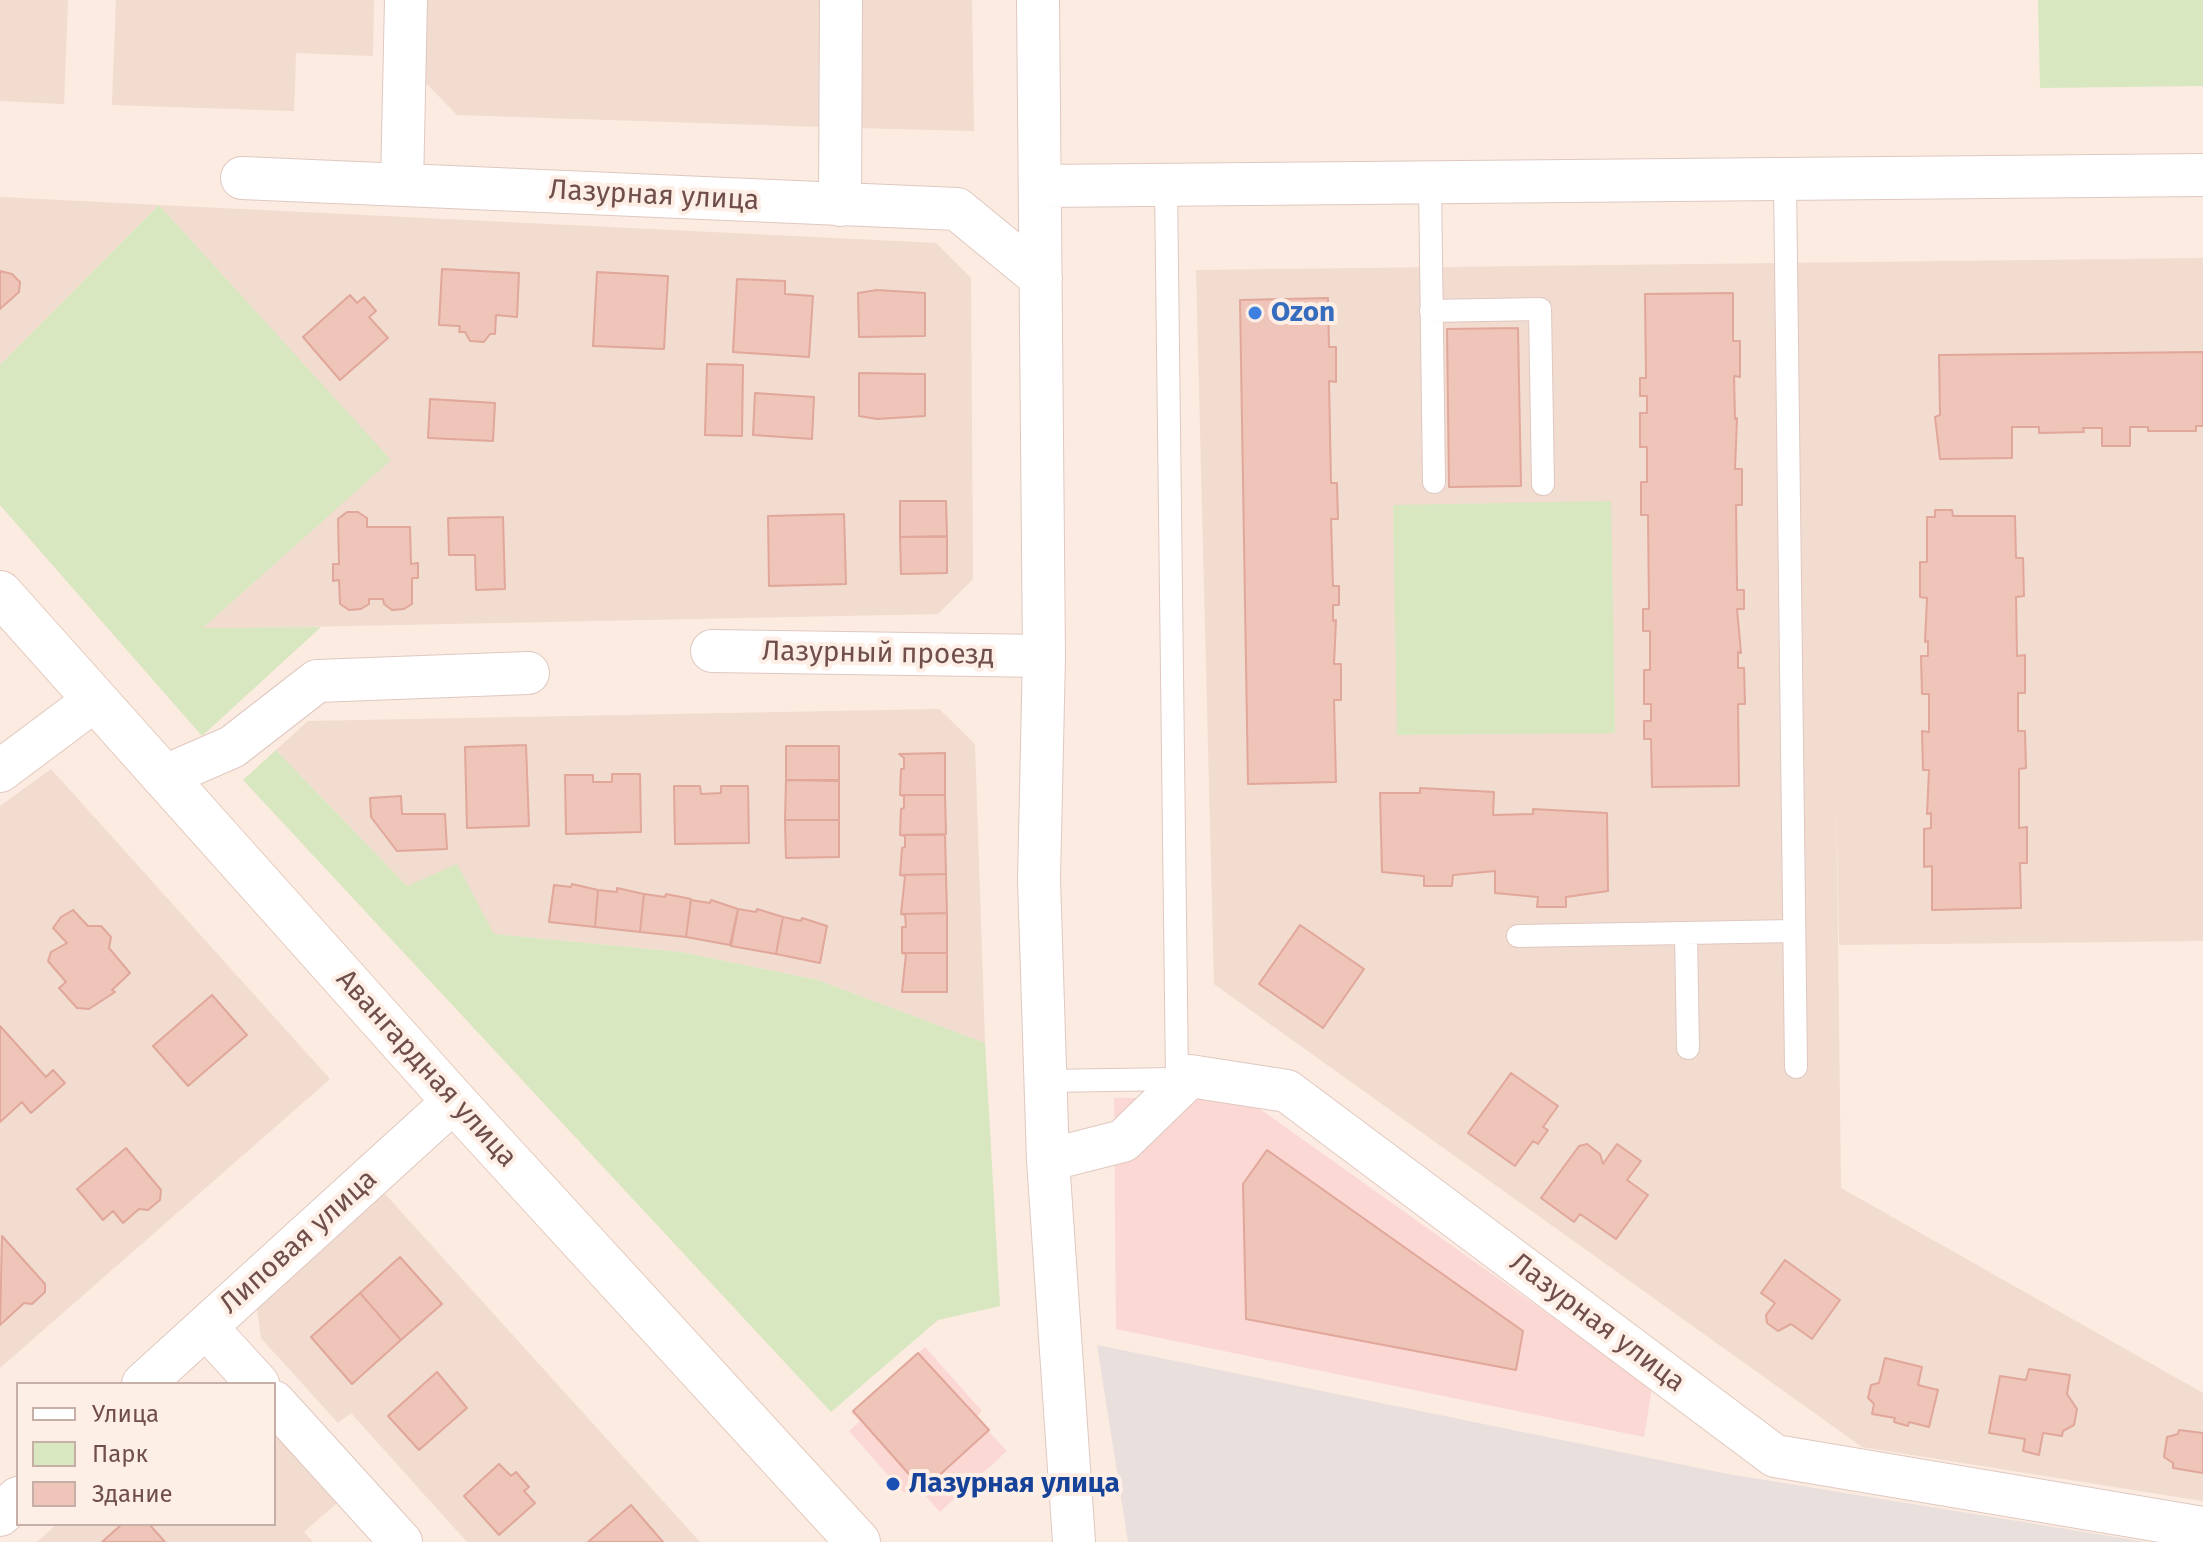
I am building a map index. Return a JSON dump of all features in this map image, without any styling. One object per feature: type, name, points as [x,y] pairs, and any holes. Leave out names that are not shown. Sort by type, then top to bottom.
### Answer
[{"type":"main road","name":"Авангардная улица","points":[[0,593],[454,1101],[858,1542]]},
{"type":"street","points":[[402,185],[406,0]]},
{"type":"street","points":[[840,205],[841,0]]},
{"type":"street","points":[[1038,0],[1044,656],[1039,880],[1048,1160],[1074,1542]]},
{"type":"street","points":[[1041,186],[2203,175]]},
{"type":"street","name":"Лазурная улица","points":[[242,178],[957,209],[1041,278]]},
{"type":"street","name":"Лазурный проезд","points":[[712,651],[1044,656]]},
{"type":"street","points":[[163,777],[232,747],[317,681],[528,673]]},
{"type":"street","points":[[0,771],[95,700]]},
{"type":"street","name":"Лазурная улица","points":[[1048,1160],[1123,1141],[1190,1076],[1287,1091],[1775,1456],[2203,1528]]},
{"type":"street","name":"Липовая улица","points":[[145,1382],[454,1101]]},
{"type":"street","points":[[206,1327],[256,1382]]},
{"type":"street","points":[[276,1404],[401,1542]]},
{"type":"street","points":[[0,1515],[16,1500]]},
{"type":"lane","points":[[1785,181],[1796,1067]]},
{"type":"lane","points":[[1430,184],[1434,482]]},
{"type":"lane","points":[[1045,1081],[1177,1079],[1166,186]]},
{"type":"lane","points":[[1431,311],[1540,309],[1543,484]]},
{"type":"lane","points":[[1518,936],[1794,931]]},
{"type":"lane","points":[[1686,933],[1688,1048]]},
{"type":"shaded area","points":[[0,0],[68,0],[64,104],[0,101]]},
{"type":"shaded area","points":[[116,0],[374,0],[373,56],[296,53],[294,111],[112,105]]},
{"type":"shaded area","points":[[426,0],[822,0],[823,127],[457,115],[423,80]]},
{"type":"shaded area","points":[[857,0],[972,0],[974,131],[857,128]]},
{"type":"shaded area","points":[[0,197],[159,205],[0,365]]},
{"type":"shaded area","points":[[159,205],[936,243],[971,278],[973,579],[938,614],[202,629],[390,460]]},
{"type":"shaded area","points":[[2203,258],[2203,941],[1839,945],[1836,780],[1841,1188],[2203,1393],[2203,1501],[1862,1447],[1214,984],[1196,270]]},
{"type":"shaded area","points":[[939,709],[975,744],[985,1043],[818,980],[681,952],[493,934],[457,865],[407,886],[276,750],[308,721]]},
{"type":"shaded area","points":[[51,769],[330,1079],[0,1368],[0,806]]},
{"type":"shaded area","points":[[1243,1097],[1652,1388],[1644,1437],[1116,1329],[1114,1098]]},
{"type":"shaded area","points":[[376,1184],[700,1542],[467,1542],[351,1413],[338,1423],[261,1338],[255,1293]]},
{"type":"shaded area","points":[[1097,1345],[1728,1474],[2146,1542],[1128,1542]]},
{"type":"shaded area","points":[[925,1347],[982,1411],[976,1418],[1007,1451],[940,1512],[915,1484],[904,1493],[849,1431],[860,1421],[851,1413]]},
{"type":"shaded area","points":[[276,1432],[338,1502],[304,1532],[313,1542],[37,1542],[55,1526],[276,1526]]},
{"type":"green space","points":[[2038,0],[2203,0],[2203,86],[2040,88]]},
{"type":"green space","points":[[159,205],[391,460],[203,628],[321,627],[202,736],[0,505],[0,365]]},
{"type":"green space","points":[[1611,501],[1615,733],[1397,735],[1393,505]]},
{"type":"green space","points":[[276,750],[407,886],[457,864],[494,934],[681,952],[818,980],[985,1043],[1000,1306],[938,1320],[831,1412],[243,780]]},
{"type":"building","points":[[442,269],[519,273],[517,317],[496,315],[495,334],[490,334],[484,342],[470,341],[465,332],[459,332],[460,326],[439,325]]},
{"type":"building","points":[[0,271],[12,274],[20,282],[19,292],[0,309]]},
{"type":"building","points":[[597,272],[668,276],[664,349],[593,346]]},
{"type":"building","points":[[737,279],[785,281],[785,294],[813,296],[809,357],[733,352]]},
{"type":"building","points":[[877,290],[925,293],[925,336],[859,337],[858,293]]},
{"type":"building","points":[[1733,293],[1733,341],[1740,341],[1740,377],[1734,376],[1737,418],[1735,469],[1742,469],[1742,505],[1736,505],[1737,590],[1744,590],[1744,609],[1737,609],[1741,653],[1738,652],[1738,668],[1744,668],[1745,704],[1738,704],[1739,786],[1652,787],[1651,739],[1644,739],[1644,721],[1651,721],[1651,704],[1644,704],[1644,670],[1650,670],[1650,631],[1643,631],[1643,609],[1649,609],[1648,515],[1641,515],[1641,482],[1647,482],[1647,447],[1640,447],[1640,413],[1647,413],[1647,396],[1640,396],[1640,378],[1646,378],[1645,294]]},
{"type":"building","points":[[350,295],[357,303],[364,297],[376,311],[369,317],[388,338],[340,380],[303,337]]},
{"type":"building","points":[[1328,298],[1329,347],[1336,347],[1336,382],[1329,381],[1331,483],[1337,483],[1338,519],[1331,519],[1333,586],[1339,586],[1339,605],[1333,605],[1333,621],[1336,620],[1334,664],[1341,664],[1341,700],[1334,700],[1336,782],[1248,784],[1240,300]]},
{"type":"building","points":[[1518,328],[1521,486],[1449,487],[1447,329]]},
{"type":"building","points":[[2203,352],[2203,426],[2196,426],[2196,431],[2148,431],[2148,427],[2130,427],[2130,446],[2102,446],[2102,428],[2083,428],[2084,432],[2039,433],[2039,427],[2012,427],[2012,458],[1940,459],[1935,417],[1940,415],[1939,355]]},
{"type":"building","points":[[707,364],[743,365],[742,436],[705,435]]},
{"type":"building","points":[[859,373],[925,374],[925,416],[877,419],[859,416]]},
{"type":"building","points":[[755,393],[814,397],[812,439],[753,435]]},
{"type":"building","points":[[430,399],[495,403],[493,441],[428,438]]},
{"type":"building","points":[[900,501],[946,501],[947,536],[900,537]]},
{"type":"building","points":[[1935,510],[1952,510],[1953,516],[2015,516],[2016,558],[2023,558],[2024,596],[2016,597],[2017,656],[2025,655],[2025,693],[2018,693],[2018,731],[2025,731],[2026,768],[2019,769],[2019,828],[2027,827],[2027,863],[2020,863],[2021,908],[1932,910],[1932,866],[1924,867],[1924,829],[1931,828],[1931,813],[1927,814],[1929,770],[1923,770],[1922,731],[1929,732],[1929,694],[1922,694],[1921,656],[1928,656],[1928,641],[1925,642],[1927,598],[1920,597],[1920,562],[1927,562],[1927,517],[1935,517]]},
{"type":"building","points":[[347,512],[358,512],[367,518],[367,527],[410,527],[411,564],[418,563],[418,578],[412,578],[412,604],[404,609],[392,610],[383,599],[369,599],[369,604],[361,609],[349,610],[340,604],[339,580],[333,581],[333,564],[339,564],[338,519]]},
{"type":"building","points":[[844,514],[846,584],[769,586],[768,516]]},
{"type":"building","points":[[503,517],[505,589],[476,590],[475,555],[449,555],[448,518]]},
{"type":"building","points":[[900,537],[947,537],[947,573],[901,574]]},
{"type":"building","points":[[526,745],[529,826],[467,828],[465,747]]},
{"type":"building","points":[[786,746],[839,746],[839,780],[786,780]]},
{"type":"building","points":[[945,753],[945,795],[900,795],[904,758],[899,754]]},
{"type":"building","points":[[612,774],[640,774],[641,832],[566,834],[565,775],[593,775],[593,782],[612,782]]},
{"type":"building","points":[[786,780],[839,781],[839,820],[785,820]]},
{"type":"building","points":[[674,786],[700,786],[701,794],[721,793],[721,786],[748,786],[749,843],[675,844]]},
{"type":"building","points":[[1420,788],[1494,792],[1493,815],[1533,814],[1533,809],[1607,813],[1608,891],[1566,897],[1566,907],[1537,907],[1538,897],[1495,893],[1495,871],[1453,875],[1452,886],[1424,886],[1424,876],[1382,872],[1380,793],[1420,793]]},
{"type":"building","points":[[900,795],[945,795],[946,834],[900,835],[904,796]]},
{"type":"building","points":[[401,796],[402,814],[445,814],[447,849],[397,851],[371,817],[370,798]]},
{"type":"building","points":[[785,820],[839,820],[839,857],[786,858]]},
{"type":"building","points":[[900,835],[945,835],[946,874],[900,875],[905,836]]},
{"type":"building","points":[[946,874],[947,913],[901,914],[905,876],[900,875]]},
{"type":"building","points":[[572,884],[598,890],[595,927],[549,922],[554,885],[571,887]]},
{"type":"building","points":[[617,888],[644,894],[640,932],[595,927],[598,890],[617,892]]},
{"type":"building","points":[[644,894],[691,899],[686,937],[640,932]]},
{"type":"building","points":[[691,900],[710,903],[711,900],[738,909],[730,945],[686,937]]},
{"type":"building","points":[[738,909],[756,912],[757,909],[783,917],[776,954],[731,946]]},
{"type":"building","points":[[73,910],[88,926],[101,926],[111,937],[109,948],[130,973],[112,990],[115,992],[89,1009],[77,1008],[59,988],[66,982],[48,961],[51,952],[67,943],[53,928],[61,917]]},
{"type":"building","points":[[947,913],[947,953],[902,953],[902,927],[906,927],[905,915],[901,914]]},
{"type":"building","points":[[783,917],[801,921],[802,918],[827,926],[820,963],[776,954]]},
{"type":"building","points":[[1300,925],[1364,969],[1323,1028],[1259,984]]},
{"type":"building","points":[[902,953],[947,953],[947,992],[902,992],[906,954]]},
{"type":"building","points":[[212,995],[247,1035],[188,1086],[153,1046]]},
{"type":"building","points":[[0,1026],[46,1077],[53,1070],[65,1083],[31,1113],[22,1102],[0,1122]]},
{"type":"building","points":[[1511,1073],[1558,1106],[1543,1127],[1548,1130],[1538,1144],[1533,1141],[1515,1166],[1468,1133]]},
{"type":"building","points":[[1587,1144],[1600,1154],[1603,1164],[1617,1144],[1641,1161],[1627,1180],[1648,1195],[1616,1239],[1580,1214],[1574,1222],[1541,1198],[1579,1146]]},
{"type":"building","points":[[126,1148],[161,1190],[160,1200],[148,1210],[139,1209],[123,1223],[113,1211],[103,1220],[77,1189]]},
{"type":"building","points":[[1267,1150],[1523,1331],[1516,1370],[1246,1319],[1243,1184]]},
{"type":"building","points":[[2,1236],[45,1284],[45,1292],[32,1304],[24,1303],[0,1325]]},
{"type":"building","points":[[400,1257],[442,1304],[401,1340],[360,1293]]},
{"type":"building","points":[[1785,1260],[1840,1300],[1812,1339],[1791,1324],[1778,1331],[1767,1323],[1766,1315],[1775,1303],[1761,1293]]},
{"type":"building","points":[[360,1293],[401,1340],[352,1384],[311,1337]]},
{"type":"building","points":[[918,1353],[989,1430],[923,1490],[853,1411]]},
{"type":"building","points":[[1885,1358],[1922,1367],[1918,1385],[1938,1390],[1929,1427],[1909,1422],[1908,1426],[1894,1422],[1895,1418],[1872,1414],[1874,1404],[1868,1398],[1871,1385],[1879,1383]]},
{"type":"building","points":[[2029,1369],[2070,1375],[2067,1394],[2077,1409],[2074,1425],[2063,1431],[2062,1436],[2043,1433],[2039,1455],[2023,1451],[2025,1439],[1989,1433],[2000,1376],[2026,1380]]},
{"type":"building","points":[[437,1372],[467,1408],[419,1450],[388,1416]]},
{"type":"building","points":[[2179,1430],[2203,1433],[2203,1473],[2173,1468],[2173,1463],[2164,1457],[2167,1437],[2178,1434]]},
{"type":"building","points":[[499,1464],[511,1476],[516,1472],[529,1487],[524,1491],[535,1503],[499,1535],[464,1496]]},
{"type":"building","points":[[631,1505],[663,1542],[588,1542]]},
{"type":"building","points":[[120,1526],[151,1526],[165,1542],[102,1542]]},
{"type":"place","name":"Ozon","points":[[1255,313]]},
{"type":"place","name":"Лазурная улица","points":[[893,1484]]}]
